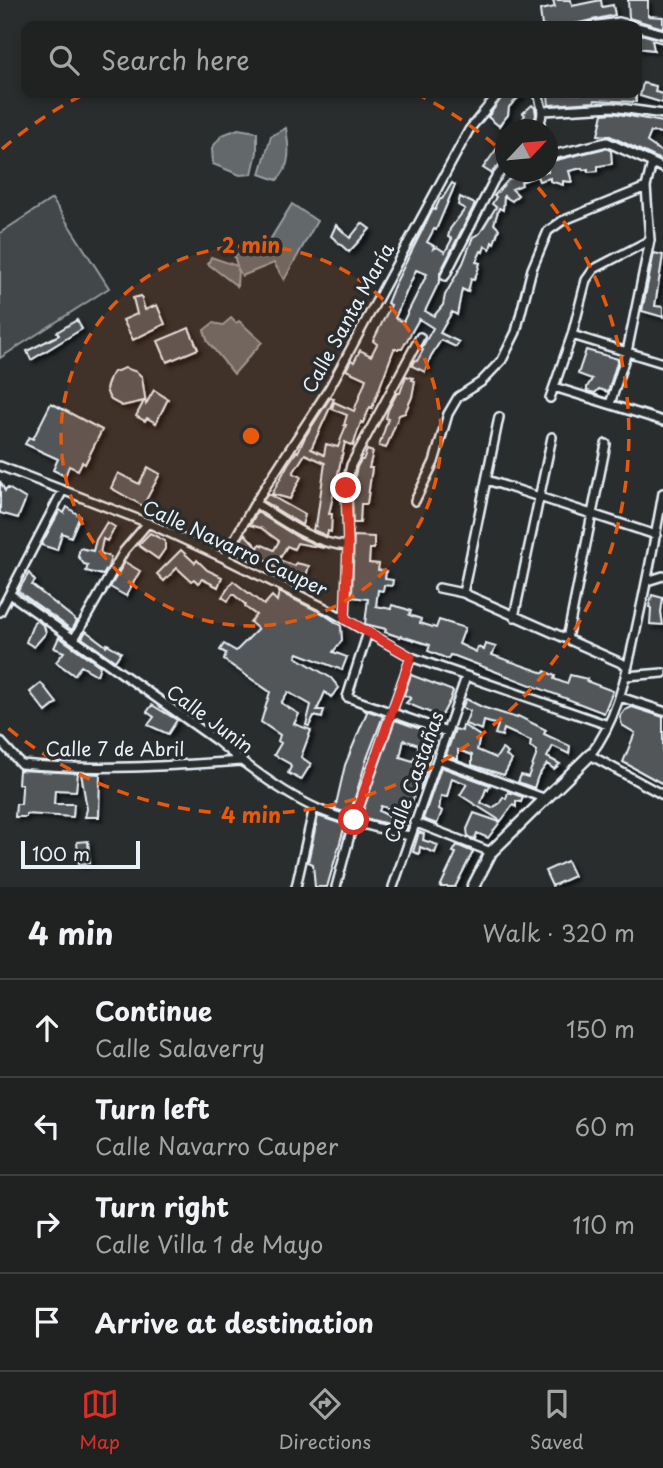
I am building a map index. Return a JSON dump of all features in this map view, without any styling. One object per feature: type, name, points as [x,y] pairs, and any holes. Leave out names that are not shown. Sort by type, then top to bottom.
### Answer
[{"type":"street","points":[[642,29],[663,34]]},
{"type":"street","name":"Calle Santa María","points":[[224,558],[255,503],[330,387],[469,130],[495,98]]},
{"type":"street","points":[[539,98],[542,119]]},
{"type":"street","points":[[543,111],[613,107],[663,114]]},
{"type":"street","points":[[558,154],[607,142],[663,168]]},
{"type":"street","points":[[610,404],[627,352],[650,240],[646,187],[652,163]]},
{"type":"street","points":[[445,276],[495,179]]},
{"type":"street","points":[[415,501],[433,462],[453,405],[458,397],[481,382],[502,360],[516,332],[532,270],[548,231],[562,221],[646,187]]},
{"type":"street","points":[[550,398],[572,335],[586,279],[594,269],[650,240]]},
{"type":"street","points":[[572,335],[663,363]]},
{"type":"street","points":[[345,619],[343,545],[346,488],[351,465],[420,337]]},
{"type":"street","points":[[554,387],[663,421]]},
{"type":"street","points":[[463,593],[499,417]]},
{"type":"street","points":[[514,617],[552,437]]},
{"type":"street","points":[[567,639],[606,444]]},
{"type":"street","name":"Calle Navarro Cauper","points":[[0,466],[148,523],[224,558],[345,619],[411,657],[608,725]]},
{"type":"street","points":[[486,480],[656,535]]},
{"type":"street","points":[[0,612],[2,601],[10,594],[63,490]]},
{"type":"street","points":[[473,887],[491,852],[590,755],[608,725],[626,676],[648,581],[663,493]]},
{"type":"street","points":[[255,503],[300,530],[343,545]]},
{"type":"street","points":[[74,639],[124,551],[148,523]]},
{"type":"street","points":[[648,581],[663,576]]},
{"type":"street","points":[[439,587],[463,593],[628,666]]},
{"type":"street","name":"Calle Junin","points":[[10,594],[293,796],[314,807],[409,836]]},
{"type":"street","points":[[368,632],[347,697],[447,732]]},
{"type":"street","points":[[336,887],[354,820],[411,657]]},
{"type":"street","points":[[626,676],[663,673]]},
{"type":"street","name":"Calle Castañas","points":[[393,887],[466,677]]},
{"type":"street","points":[[620,696],[663,710]]},
{"type":"street","name":"Calle 7 de Abril","points":[[0,741],[21,764],[61,768],[241,761]]},
{"type":"street","points":[[590,755],[663,795]]},
{"type":"street","points":[[438,759],[546,799]]},
{"type":"street","points":[[296,887],[314,807]]},
{"type":"street","points":[[414,822],[491,852]]},
{"type":"shaded area","points":[[286,128],[287,162],[282,175],[277,180],[260,174],[271,136]]},
{"type":"shaded area","points":[[238,129],[257,132],[257,152],[252,174],[240,175],[213,164],[212,148],[222,135]]},
{"type":"shaded area","points":[[52,199],[109,288],[0,358],[0,233]]},
{"type":"shaded area","points":[[292,204],[317,221],[284,280],[274,263],[242,276],[238,269],[237,286],[208,264],[211,257],[237,266],[234,255],[265,248]]},
{"type":"shaded area","points":[[231,318],[236,323],[239,321],[262,342],[234,374],[208,342],[204,330],[213,323],[223,325]]},
{"type":"building","points":[[553,0],[571,0],[572,6],[601,0],[602,7],[613,5],[615,15],[588,21],[541,21],[540,10],[555,7]]},
{"type":"building","points":[[628,0],[648,0],[648,16],[663,17],[663,28],[642,21],[629,18]]},
{"type":"building","points":[[642,34],[663,40],[663,43],[652,40],[654,50],[642,49]]},
{"type":"building","points":[[643,83],[656,86],[655,92],[663,94],[663,103],[642,97]]},
{"type":"building","points":[[501,98],[518,98],[509,107],[505,119],[495,119],[495,123],[488,117]]},
{"type":"building","points":[[548,98],[636,98],[636,102],[595,100],[549,105]]},
{"type":"building","points":[[532,105],[536,115],[534,119],[523,119],[525,115],[523,113]]},
{"type":"building","points":[[613,113],[663,122],[663,133],[651,132],[647,142],[663,153],[663,161],[610,136],[598,135],[603,114]]},
{"type":"building","points":[[606,148],[611,151],[612,164],[598,166],[598,171],[588,172],[588,169],[582,168],[569,171],[572,182],[563,181],[563,185],[553,182],[558,182],[558,160]]},
{"type":"building","points":[[495,151],[495,169],[491,173],[483,168]]},
{"type":"building","points":[[506,182],[521,182],[522,185],[512,189],[518,195],[512,201],[504,196],[503,210],[499,208],[494,224],[499,229],[494,243],[492,242],[490,249],[485,246],[483,252],[481,251],[476,262],[480,263],[478,270],[474,280],[471,279],[468,292],[462,289],[457,315],[452,312],[440,333],[459,342],[456,347],[441,340],[425,372],[412,366],[433,328],[419,319],[402,349],[394,349],[372,408],[370,407],[363,423],[361,422],[353,446],[345,442],[329,514],[332,514],[331,532],[328,531],[327,536],[313,530],[314,525],[316,526],[325,463],[305,454],[293,473],[301,477],[290,499],[272,494],[288,464],[330,398],[334,399],[311,449],[324,455],[326,444],[338,447],[347,415],[332,409],[334,402],[354,411],[366,379],[346,370],[360,350],[371,356],[377,344],[373,341],[391,305],[387,303],[394,286],[433,209],[435,210],[452,183],[455,185],[436,230],[434,229],[427,242],[434,246],[433,249],[437,247],[445,252],[452,239],[448,237],[450,229],[465,209],[458,205],[460,197],[475,204],[440,273],[440,280],[425,311],[434,316],[443,305],[445,295],[463,263],[473,237],[480,233],[496,207],[492,204],[496,197],[494,196]],"holes":[[[416,270],[427,274],[403,322],[395,318]]]},
{"type":"building","points":[[362,223],[370,229],[349,252],[331,236],[336,225],[350,238]]},
{"type":"building","points":[[654,253],[663,255],[655,306],[663,307],[663,317],[642,311]]},
{"type":"building","points":[[141,296],[145,310],[157,305],[165,324],[133,340],[123,320],[137,314],[133,298]]},
{"type":"building","points":[[77,320],[82,329],[31,360],[27,351],[59,335],[57,332]]},
{"type":"building","points":[[189,328],[198,349],[167,362],[158,341]]},
{"type":"building","points":[[586,350],[618,359],[608,392],[599,389],[595,393],[587,391],[592,379],[578,374]]},
{"type":"building","points":[[125,368],[142,377],[146,404],[154,390],[168,399],[156,423],[136,416],[144,401],[122,406],[108,395],[106,389],[110,377],[114,372]]},
{"type":"building","points":[[406,376],[415,381],[412,397],[405,413],[399,415],[386,448],[379,446],[388,419],[388,410],[397,393],[400,393]]},
{"type":"building","points":[[51,403],[102,430],[85,464],[82,462],[78,470],[69,466],[65,476],[53,470],[58,459],[25,444],[29,437],[33,439]]},
{"type":"building","points":[[367,450],[373,452],[369,468],[372,468],[367,504],[361,504],[360,523],[353,523],[352,489],[357,467]]},
{"type":"building","points":[[148,467],[160,474],[143,506],[111,488],[118,473],[139,484]]},
{"type":"building","points":[[0,481],[5,491],[8,488],[26,499],[18,518],[0,513]]},
{"type":"building","points":[[268,494],[305,515],[302,525],[263,501]]},
{"type":"building","points":[[67,507],[80,516],[71,537],[62,533],[57,550],[41,545],[60,510],[64,513]]},
{"type":"building","points":[[257,512],[296,536],[324,548],[297,543],[294,549],[287,546],[279,560],[295,566],[296,563],[309,566],[306,576],[277,569],[261,557],[258,563],[234,552],[245,534],[258,548],[260,544],[274,550],[279,541],[261,528],[250,525]]},
{"type":"building","points":[[107,522],[115,527],[107,541],[103,539],[100,553],[111,557],[108,567],[103,575],[86,571],[88,565],[78,556],[80,548],[93,551]]},
{"type":"building","points":[[150,533],[165,541],[165,549],[158,559],[138,545]]},
{"type":"building","points":[[354,536],[374,537],[374,549],[370,549],[369,563],[379,564],[378,570],[386,571],[385,579],[393,580],[392,586],[384,585],[383,591],[378,590],[376,606],[391,609],[392,605],[406,609],[411,611],[409,615],[421,619],[420,623],[436,628],[439,620],[465,628],[459,644],[476,652],[478,647],[484,650],[486,644],[496,647],[492,655],[544,673],[545,671],[555,676],[554,679],[567,684],[570,675],[587,679],[586,681],[613,691],[604,713],[455,656],[450,655],[448,659],[428,651],[430,645],[365,624],[368,599],[352,597]]},
{"type":"building","points":[[181,550],[195,563],[197,560],[207,570],[222,577],[218,587],[202,579],[198,583],[194,579],[191,581],[177,568],[164,581],[157,574]]},
{"type":"building","points":[[125,562],[140,571],[126,596],[110,587]]},
{"type":"building","points":[[29,573],[35,581],[32,585],[77,621],[72,630],[18,591]]},
{"type":"building","points":[[233,581],[264,605],[272,596],[277,601],[279,592],[322,613],[341,626],[342,640],[333,652],[347,657],[342,670],[298,653],[296,657],[331,678],[339,688],[331,697],[325,692],[317,710],[324,710],[322,718],[314,716],[309,726],[306,725],[311,705],[288,692],[281,703],[299,714],[294,724],[311,730],[301,757],[311,764],[301,780],[288,773],[290,764],[274,755],[281,743],[278,741],[280,735],[261,722],[270,692],[224,660],[226,653],[220,650],[224,644],[236,651],[258,629],[250,622],[256,615],[245,607],[246,605],[233,594],[228,601],[222,597]]},
{"type":"building","points":[[652,595],[663,598],[663,625],[650,624],[649,607]]},
{"type":"building","points":[[37,620],[44,626],[46,633],[34,647],[26,642]]},
{"type":"building","points":[[86,631],[106,646],[107,644],[121,652],[115,661],[82,638]]},
{"type":"building","points":[[59,637],[100,666],[97,675],[81,666],[74,675],[56,662],[64,652],[54,648]]},
{"type":"building","points":[[411,675],[453,691],[441,717],[406,703],[411,698],[404,695]]},
{"type":"building","points":[[41,683],[57,703],[46,712],[30,692]]},
{"type":"building","points":[[466,699],[482,707],[517,718],[518,716],[546,730],[544,734],[570,746],[569,754],[553,746],[547,757],[560,764],[554,769],[547,764],[538,776],[534,788],[518,782],[521,775],[528,777],[536,756],[536,750],[530,747],[531,741],[504,729],[502,736],[495,734],[498,725],[484,721],[482,730],[465,724],[470,711],[462,708]]},
{"type":"building","points":[[152,705],[177,720],[168,734],[148,725],[154,717],[147,712]]},
{"type":"building","points":[[632,707],[663,717],[663,784],[623,762],[635,733],[622,725],[620,717],[625,710]]},
{"type":"building","points":[[363,709],[383,716],[350,814],[335,809],[345,765],[367,712]]},
{"type":"building","points":[[395,720],[437,735],[420,789],[416,790],[408,815],[381,806],[379,811],[408,826],[407,829],[361,817]],"holes":[[[404,740],[419,745],[413,761],[400,757]]]},
{"type":"building","points":[[463,725],[480,736],[477,750],[496,758],[502,749],[508,753],[506,756],[512,760],[504,775],[472,765],[472,755],[458,750],[458,760],[446,755],[455,729],[462,731]]},
{"type":"building","points":[[441,767],[490,785],[481,803],[492,808],[500,803],[503,797],[506,799],[508,792],[523,797],[521,802],[516,801],[516,807],[513,805],[501,821],[460,795],[467,784],[452,778],[447,797],[441,796],[439,809],[442,811],[437,824],[423,819]]},
{"type":"building","points":[[19,770],[78,773],[76,791],[55,790],[54,804],[74,804],[73,817],[26,814],[26,817],[15,817],[16,804],[21,804],[22,784],[18,784]]},
{"type":"building","points":[[81,773],[100,774],[99,817],[85,817],[87,809]]},
{"type":"building","points":[[474,813],[500,822],[488,838],[477,833],[475,839],[468,837],[467,829]]},
{"type":"building","points":[[318,816],[345,825],[327,887],[315,887],[313,864],[308,862]]},
{"type":"building","points":[[419,832],[424,834],[423,840],[438,845],[435,853],[420,847],[419,854],[413,852]]},
{"type":"building","points":[[88,841],[90,863],[79,864],[77,842]]},
{"type":"building","points":[[457,845],[473,852],[455,887],[440,887],[456,853],[453,852]]},
{"type":"building","points":[[567,861],[574,876],[552,886],[545,871]]},
{"type":"route","points":[[346,488],[348,546],[345,619],[411,657],[354,820]]}]
